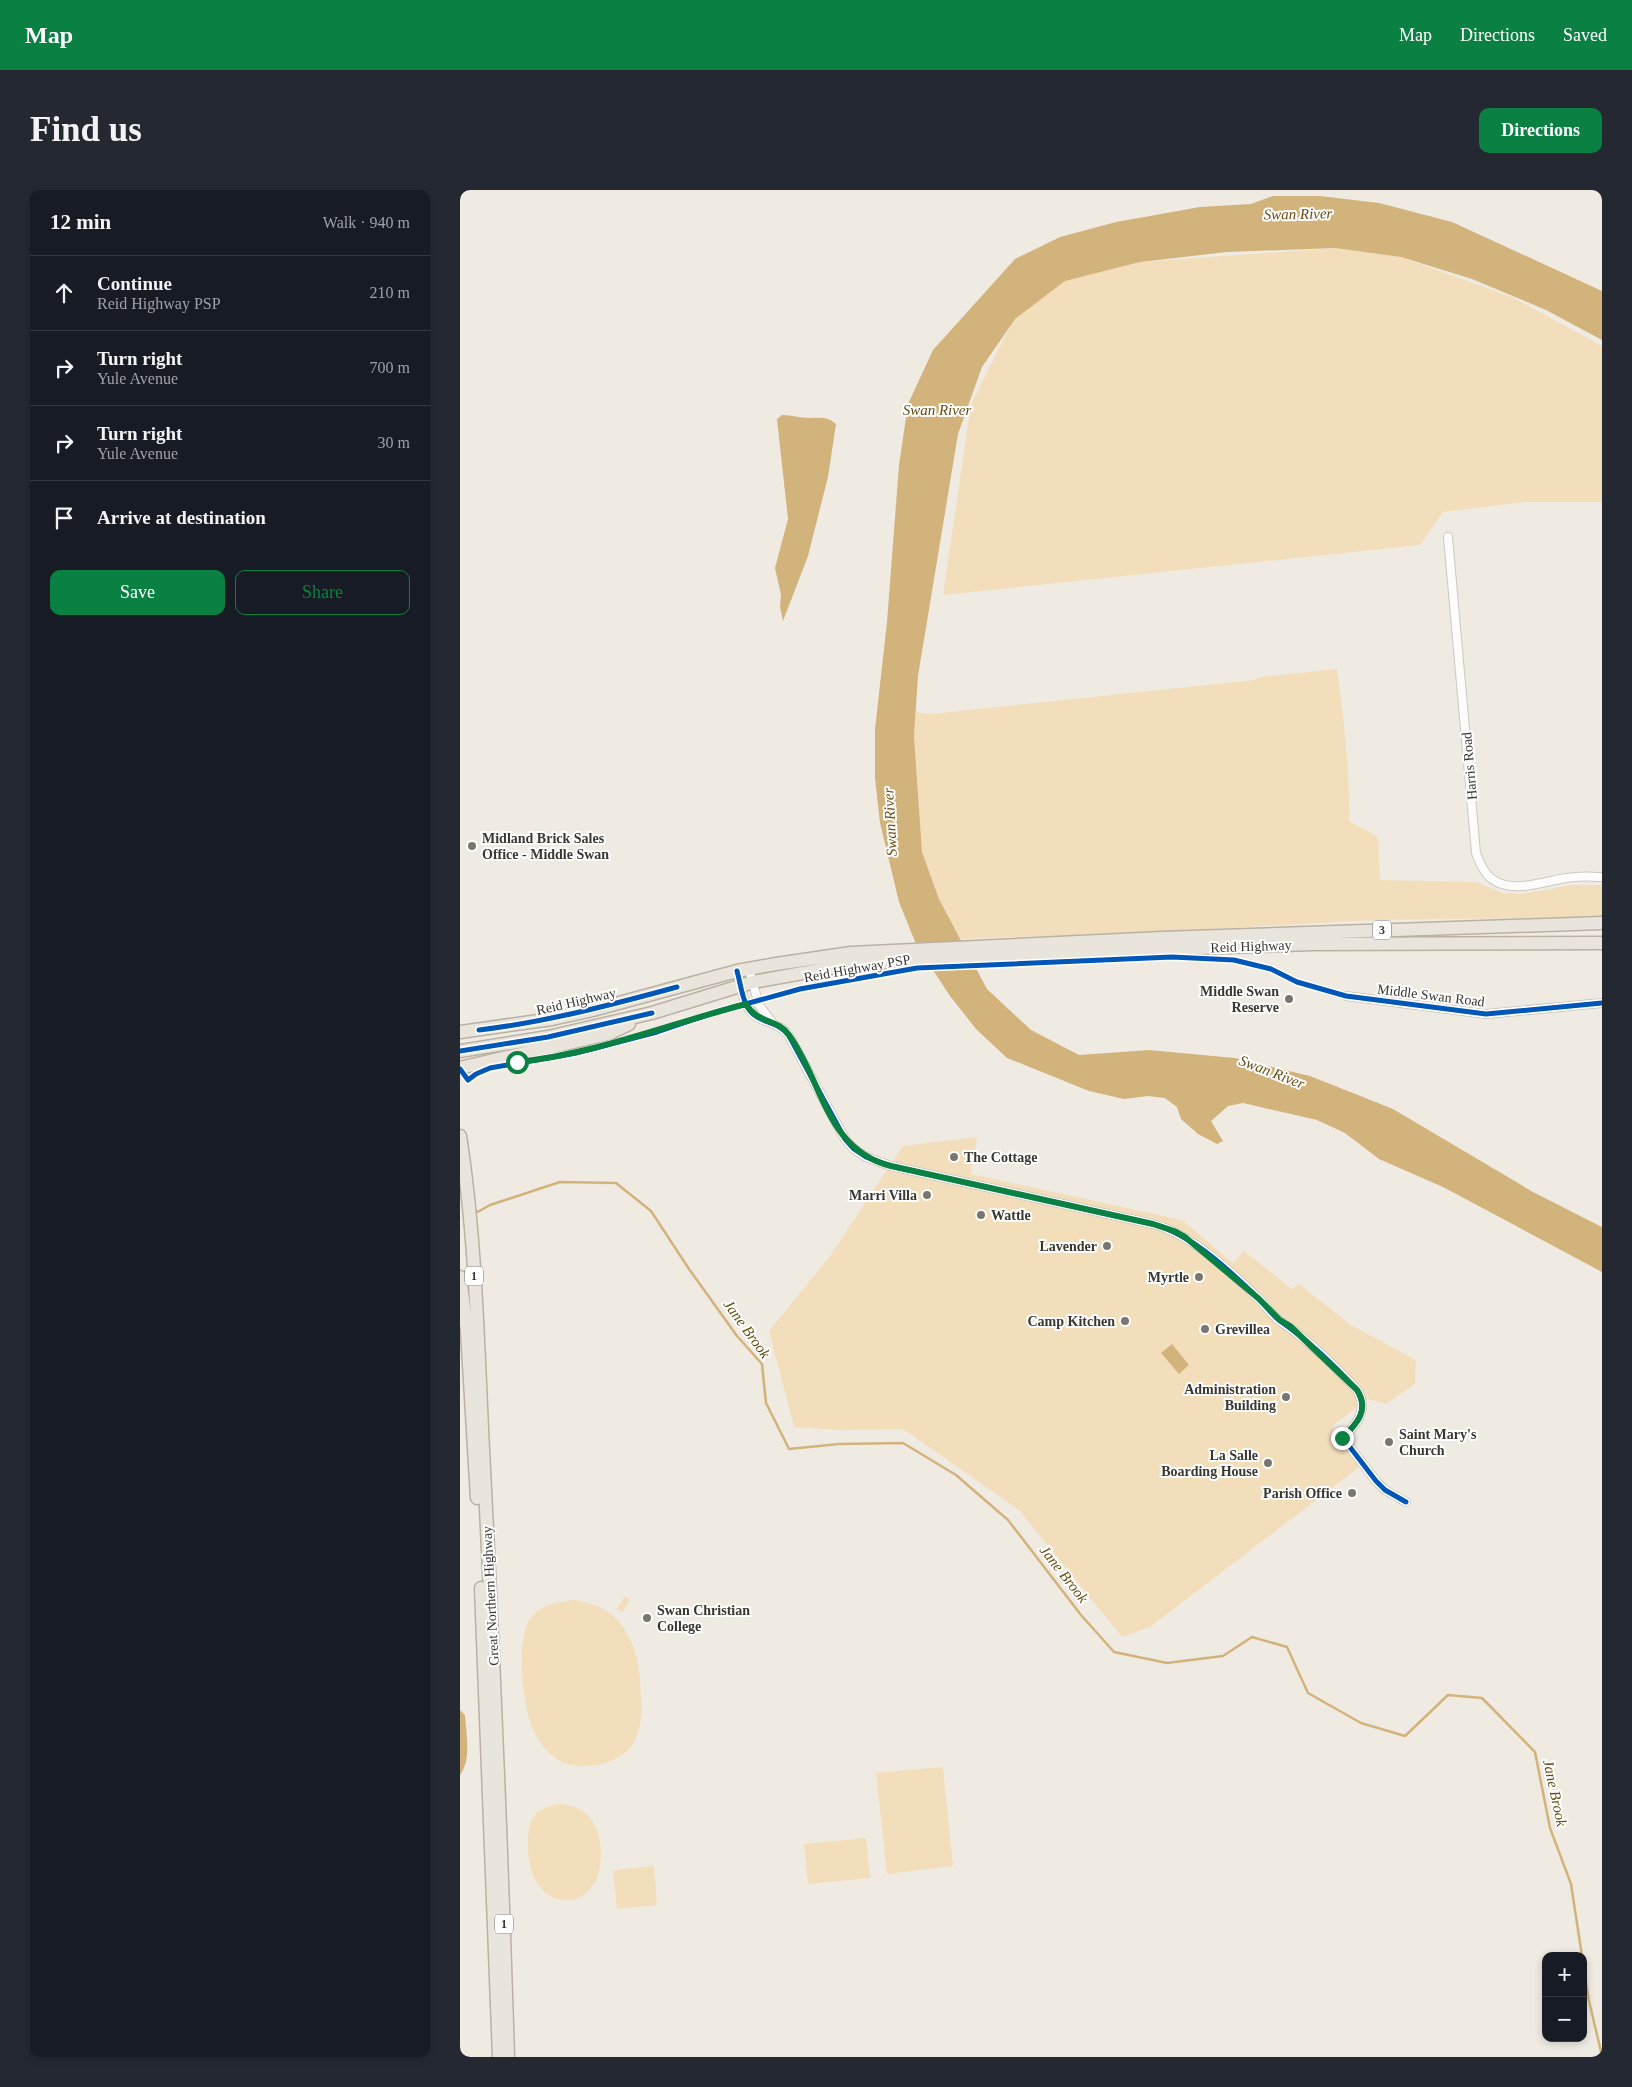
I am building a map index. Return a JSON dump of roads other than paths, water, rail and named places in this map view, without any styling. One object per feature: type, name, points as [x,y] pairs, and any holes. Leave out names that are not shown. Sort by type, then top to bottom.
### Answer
[{"type":"highway","name":"Reid Highway","points":[[462,1030],[524,1024],[593,1010],[743,970],[851,953],[910,955],[1602,923]]},
{"type":"highway","name":"Reid Highway","points":[[1164,943],[1602,943]]},
{"type":"highway","name":"Reid Highway","points":[[460,1051],[548,1037],[652,1013],[747,984],[910,955]]},
{"type":"highway","points":[[460,1068],[608,1034],[652,1013]]},
{"type":"highway","name":"Great Northern Highway","points":[[460,1136],[469,1217],[478,1340],[500,1796],[508,2057]]},
{"type":"highway","name":"Great Northern Highway","points":[[460,1277],[467,1331],[478,1520],[499,2057]]},
{"type":"street","name":"Harris Road","points":[[1448,537],[1476,853],[1484,871],[1493,880],[1505,885],[1519,886],[1574,877],[1602,877]]},
{"type":"street","points":[[743,970],[747,984],[759,1005],[771,1021],[788,1034],[842,1134],[854,1149],[866,1157],[891,1166],[1153,1224],[1179,1234],[1258,1298],[1280,1320],[1290,1326],[1357,1390],[1362,1401],[1363,1411],[1356,1424],[1342,1438],[1376,1481],[1386,1490],[1406,1502]]},
{"type":"street","points":[[743,970],[747,984],[743,998],[752,1013],[762,1019],[771,1021]]},
{"type":"street","name":"Middle Swan Road","points":[[1346,996],[1486,1014],[1602,1003]]},
{"type":"water","name":"Swan River","points":[[1273,196],[1320,196],[1379,203],[1452,222],[1602,291],[1602,340],[1546,310],[1472,279],[1401,257],[1335,248],[1227,252],[1140,262],[1065,281],[1015,319],[982,367],[958,434],[918,676],[914,736],[922,852],[939,899],[987,989],[1031,1030],[1079,1055],[1149,1050],[1235,1058],[1310,1076],[1393,1109],[1533,1192],[1602,1227],[1602,1272],[1443,1187],[1379,1159],[1345,1133],[1317,1120],[1243,1103],[1228,1106],[1211,1121],[1223,1141],[1217,1144],[1198,1134],[1181,1119],[1177,1107],[1165,1098],[1148,1096],[1124,1099],[1089,1091],[1007,1058],[976,1029],[950,996],[916,944],[899,902],[880,823],[875,778],[875,729],[887,622],[899,465],[908,404],[933,350],[1015,259],[1060,237],[1116,222],[1200,207],[1251,204]]},
{"type":"water","points":[[782,415],[823,418],[836,424],[828,477],[808,556],[783,621],[780,607],[781,595],[775,568],[788,519],[777,419]]},
{"type":"water","points":[[1172,1344],[1189,1365],[1179,1374],[1161,1353]]},
{"type":"water","points":[[460,1710],[465,1715],[467,1754],[464,1769],[460,1775]]},
{"type":"waterway","name":"Jane Brook","points":[[474,1214],[490,1205],[560,1182],[616,1183],[651,1211],[689,1269],[737,1336],[762,1364],[766,1403],[789,1449],[839,1444],[903,1443],[956,1475],[1008,1520],[1081,1615],[1114,1652],[1167,1663],[1223,1656],[1252,1637],[1287,1647],[1308,1693],[1361,1723],[1405,1736],[1448,1695],[1482,1698],[1535,1752],[1550,1828],[1571,1884],[1581,1952]]},
{"type":"waterway","name":"Jane Brook","points":[[1587,1988],[1602,2056]]},
{"type":"place","name":"Midland Brick Sales Office - Middle Swan","points":[[472,846]]},
{"type":"place","name":"Middle Swan Reserve","points":[[1289,999]]},
{"type":"place","name":"The Cottage","points":[[954,1157]]},
{"type":"place","name":"Marri Villa","points":[[927,1195]]},
{"type":"place","name":"Wattle","points":[[981,1215]]},
{"type":"place","name":"Lavender","points":[[1107,1246]]},
{"type":"place","name":"Myrtle","points":[[1199,1277]]},
{"type":"place","name":"Camp Kitchen","points":[[1125,1321]]},
{"type":"place","name":"Grevillea","points":[[1205,1329]]},
{"type":"place","name":"Administration Building","points":[[1286,1397]]},
{"type":"place","name":"Saint Mary's Church","points":[[1389,1442]]},
{"type":"place","name":"La Salle Boarding House","points":[[1268,1463]]},
{"type":"place","name":"Parish Office","points":[[1352,1493]]},
{"type":"place","name":"Swan Christian College","points":[[647,1618]]}]
